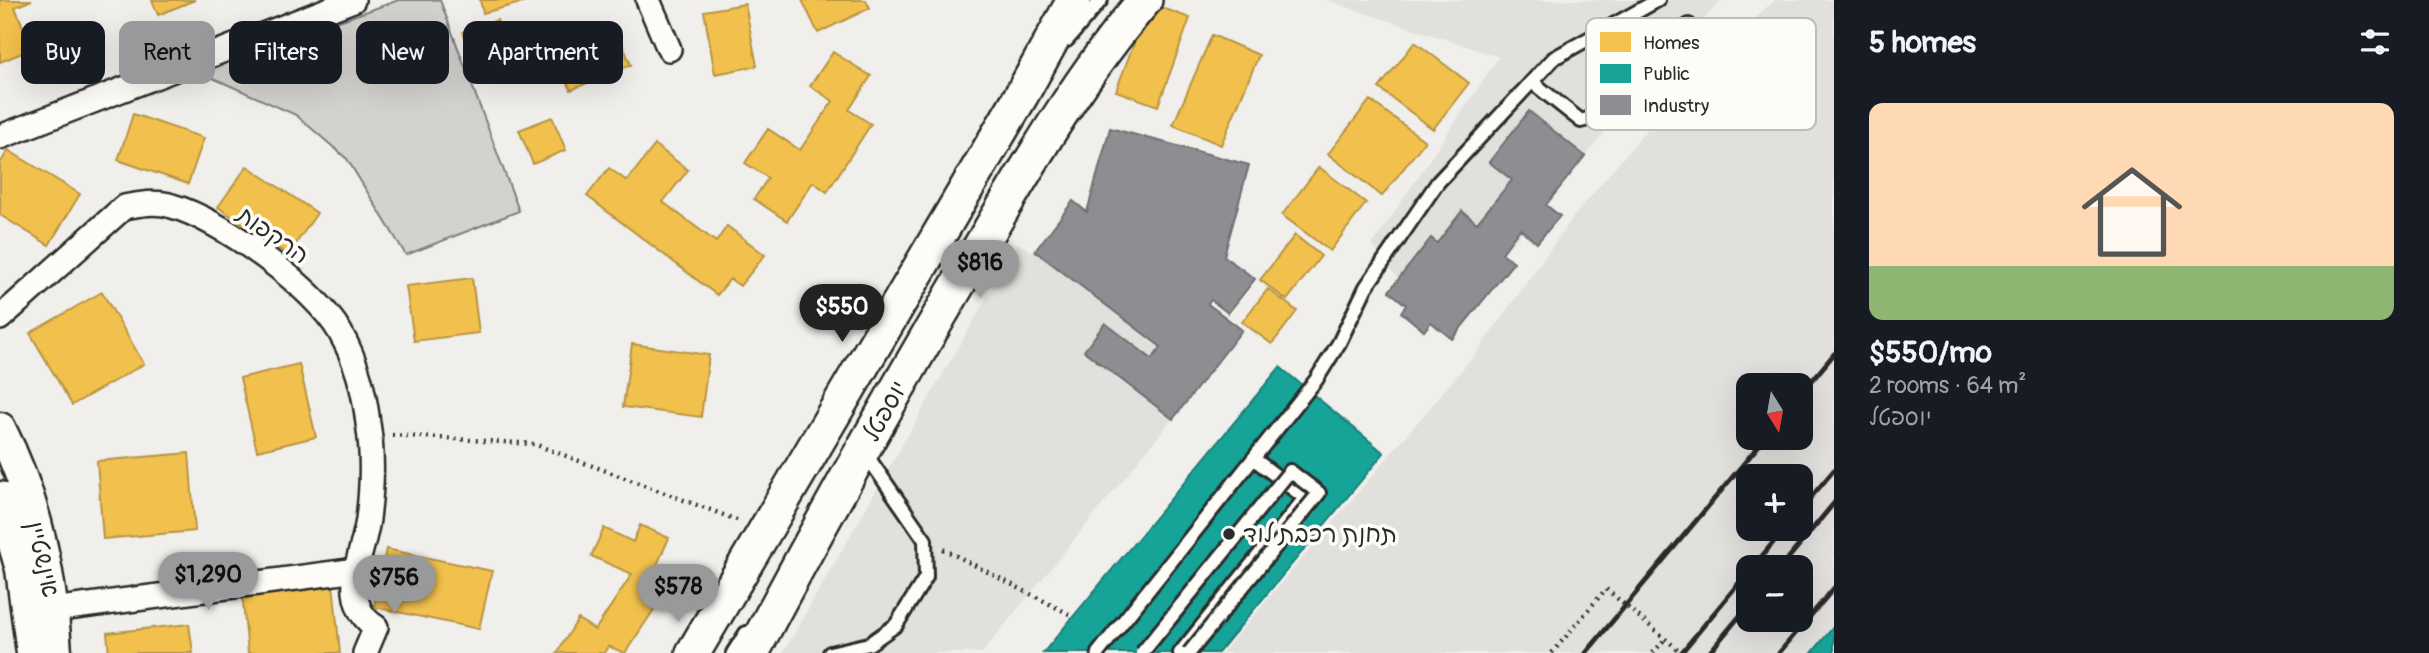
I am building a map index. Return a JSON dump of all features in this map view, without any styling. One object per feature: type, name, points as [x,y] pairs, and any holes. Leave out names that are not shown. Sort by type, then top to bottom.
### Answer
[{"type":"main road","name":"יוספטל","points":[[693,653],[1022,94],[1073,0]]},
{"type":"main road","name":"יוספטל","points":[[752,653],[790,580],[1016,186],[1059,119],[1144,0]]},
{"type":"street","points":[[0,137],[353,0]]},
{"type":"street","points":[[648,0],[669,49]]},
{"type":"street","name":"הרקפות","points":[[0,318],[124,207],[145,203],[171,205],[208,221],[297,281],[339,330],[362,377],[370,434],[368,519],[355,591],[365,620],[376,627],[365,653]]},
{"type":"street","name":"אינשטיין","points":[[0,428],[18,463],[39,537],[42,611],[33,653]]},
{"type":"street","name":"אינשטיין","points":[[0,497],[21,569],[42,611],[56,653]]},
{"type":"street","points":[[42,611],[357,570]]},
{"type":"lane","points":[[1022,94],[1101,0]]},
{"type":"lane","points":[[1626,18],[1658,0]]},
{"type":"lane","points":[[1098,653],[1316,380],[1339,343],[1366,287],[1438,182],[1554,58],[1586,40]]},
{"type":"lane","points":[[1532,82],[1581,121],[1586,120]]},
{"type":"lane","points":[[830,653],[869,643],[896,625],[926,576],[925,540],[864,450]]},
{"type":"lane","points":[[1180,653],[1305,498],[1254,459]]},
{"type":"lane","points":[[1142,653],[1290,471],[1319,493],[1189,653]]},
{"type":"lane","points":[[733,653],[790,580]]},
{"type":"path","points":[[370,434],[534,444],[763,530]]},
{"type":"path","points":[[925,540],[1073,616]]},
{"type":"path","points":[[1552,653],[1606,589],[1682,653]]},
{"type":"path","points":[[1653,653],[1665,639]]},
{"type":"shaded area","points":[[399,0],[440,0],[448,21],[356,21],[356,84],[449,84],[449,24],[463,61],[463,84],[471,84],[519,211],[406,255],[347,159],[296,115],[215,79],[215,65],[229,60],[229,84],[342,84],[342,21],[339,21]]},
{"type":"shaded area","points":[[1326,0],[1721,0],[1705,18],[1586,18],[1586,130],[1607,130],[1438,332],[1372,245],[1499,57]]},
{"type":"shaded area","points":[[1775,0],[1834,0],[1834,653],[1222,653],[1477,352],[1574,216],[1647,130],[1816,130],[1816,18],[1755,18]]},
{"type":"shaded area","points":[[1018,243],[1217,364],[982,653],[783,653]]},
{"type":"building: Homes","points":[[0,0],[32,0],[15,7],[21,22],[21,53],[0,62]]},
{"type":"building: Homes","points":[[152,0],[195,0],[158,15]]},
{"type":"building: Homes","points":[[480,0],[532,0],[483,13]]},
{"type":"building: Homes","points":[[802,0],[866,0],[870,8],[818,33]]},
{"type":"building: Homes","points":[[1149,3],[1190,18],[1158,106],[1116,91]]},
{"type":"building: Homes","points":[[745,4],[757,66],[715,74],[704,11]]},
{"type":"building: Homes","points":[[1212,35],[1259,55],[1221,145],[1173,125]]},
{"type":"building: Homes","points":[[1415,42],[1469,83],[1433,129],[1379,88]]},
{"type":"building: Homes","points":[[623,46],[631,65],[623,68]]},
{"type":"building: Homes","points":[[833,52],[871,76],[849,110],[871,124],[827,192],[813,182],[787,221],[754,199],[768,178],[745,163],[768,129],[800,150],[833,101],[810,86]]},
{"type":"building: Homes","points":[[568,84],[585,84],[571,90]]},
{"type":"building: Homes","points":[[1370,100],[1425,141],[1382,196],[1328,154]]},
{"type":"building: Homes","points":[[133,114],[204,138],[188,184],[118,160]]},
{"type":"building: Homes","points":[[552,117],[566,150],[533,164],[519,130]]},
{"type":"building: Homes","points":[[655,145],[688,170],[663,202],[716,242],[727,226],[765,255],[740,286],[730,279],[717,295],[587,196],[609,168],[627,181]]},
{"type":"building: Homes","points":[[8,150],[80,194],[49,245],[0,215],[0,164]]},
{"type":"building: Homes","points":[[247,166],[317,213],[288,255],[218,207]]},
{"type":"building: Homes","points":[[1319,167],[1366,203],[1330,251],[1282,215]]},
{"type":"building: Homes","points":[[1295,235],[1321,256],[1287,300],[1260,280]]},
{"type":"building: Homes","points":[[472,278],[479,333],[414,341],[406,286]]},
{"type":"building: Homes","points":[[1268,289],[1297,311],[1272,344],[1242,322]]},
{"type":"building: Homes","points":[[102,292],[144,364],[72,405],[30,333]]},
{"type":"building: Homes","points":[[632,344],[709,355],[701,417],[623,407]]},
{"type":"building: Homes","points":[[299,364],[316,437],[257,451],[240,378]]},
{"type":"building: Homes","points":[[189,453],[195,531],[103,539],[97,461]]},
{"type":"building: Homes","points":[[640,525],[669,538],[652,576],[669,587],[625,653],[608,646],[604,653],[557,653],[578,619],[595,630],[632,574],[591,556],[604,528],[633,542]]},
{"type":"building: Homes","points":[[386,549],[492,571],[479,629],[374,607]]},
{"type":"building: Homes","points":[[333,584],[340,653],[248,653],[242,593]]},
{"type":"building: Homes","points":[[189,624],[193,653],[109,653],[107,633]]},
{"type":"building: Public","name":"תחנת רכבת לוד","points":[[1280,367],[1384,453],[1218,653],[1043,653]]},
{"type":"building: Public","points":[[1834,626],[1834,653],[1812,653]]},
{"type":"building: Industry","points":[[1529,111],[1585,156],[1546,205],[1560,216],[1537,243],[1520,229],[1502,253],[1514,262],[1452,339],[1431,322],[1424,331],[1401,312],[1406,305],[1389,291],[1431,238],[1437,243],[1462,211],[1477,223],[1512,180],[1489,162]]},
{"type":"building: Industry","points":[[1110,128],[1249,165],[1224,256],[1255,279],[1228,313],[1211,300],[1208,304],[1242,330],[1173,419],[1084,351],[1105,323],[1152,359],[1161,347],[1035,251],[1073,201],[1087,212]]},
{"type":"railway","points":[[1813,379],[1834,354]]},
{"type":"railway","points":[[1586,653],[1755,450]]},
{"type":"railway","points":[[1813,495],[1834,470]]},
{"type":"railway","points":[[1791,555],[1834,503]]},
{"type":"railway","points":[[1763,555],[1774,541]]},
{"type":"railway","points":[[1681,653],[1736,587]]},
{"type":"railway","points":[[1779,653],[1834,588]]},
{"type":"railway","points":[[1709,653],[1736,620]]},
{"type":"place","name":"תחנת רכבת לוד","points":[[1229,534]]}]
